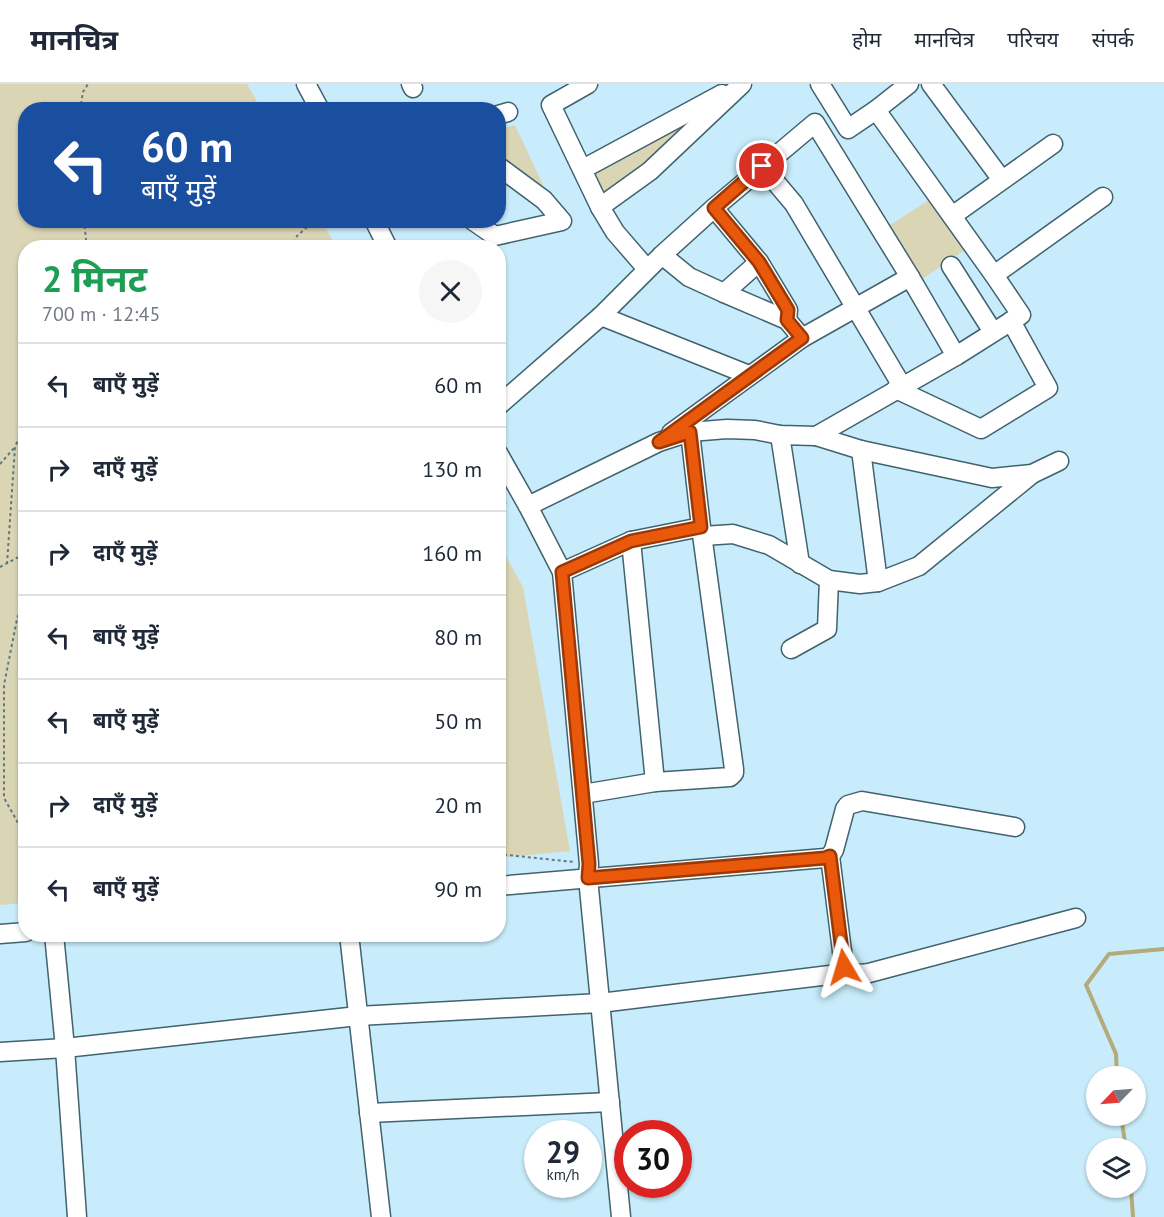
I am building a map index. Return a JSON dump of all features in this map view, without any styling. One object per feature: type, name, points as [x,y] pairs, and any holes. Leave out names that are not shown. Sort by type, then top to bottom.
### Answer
[{"type":"street","points":[[588,84],[551,105],[600,207],[615,232],[647,269]]},
{"type":"street","points":[[583,169],[740,84]]},
{"type":"street","points":[[600,207],[650,171],[740,84]]},
{"type":"street","points":[[820,84],[848,129],[909,84]]},
{"type":"street","points":[[931,84],[1002,180]]},
{"type":"street","points":[[312,86],[317,102]]},
{"type":"street","points":[[506,399],[601,315],[714,208],[835,108]]},
{"type":"street","points":[[816,436],[956,356],[1021,315],[876,110]]},
{"type":"street","points":[[815,123],[956,356]]},
{"type":"street","points":[[952,216],[1053,144]]},
{"type":"street","points":[[762,166],[794,204],[856,308],[899,388],[981,429],[1048,388],[1011,321]]},
{"type":"street","points":[[484,228],[495,236],[562,221],[544,200],[506,172]]},
{"type":"street","points":[[994,275],[1103,197]]},
{"type":"street","points":[[714,208],[759,262],[788,310],[787,320]]},
{"type":"street","points":[[662,255],[688,277],[787,320],[802,338]]},
{"type":"street","points":[[724,294],[759,262]]},
{"type":"street","points":[[951,266],[993,332]]},
{"type":"street","points":[[659,442],[802,338],[910,277]]},
{"type":"street","points":[[601,315],[749,375]]},
{"type":"street","points":[[528,506],[659,442],[690,432],[727,429],[755,430],[780,435],[816,436],[861,450],[992,478],[1032,474]]},
{"type":"street","points":[[583,794],[655,782],[730,777],[734,773],[690,432]]},
{"type":"street","points":[[780,435],[800,564]]},
{"type":"street","points":[[861,450],[878,582]]},
{"type":"street","points":[[562,572],[631,541],[702,531],[733,534],[769,545],[829,580],[861,584],[878,582],[919,566],[1032,474],[1059,461]]},
{"type":"street","points":[[506,467],[562,572],[621,1217]]},
{"type":"street","points":[[631,541],[655,782]]},
{"type":"street","points":[[791,649],[827,629],[829,580]]},
{"type":"street","points":[[506,885],[589,871],[825,858],[830,856],[834,850],[845,809],[854,802],[862,801],[1015,827]]},
{"type":"street","points":[[830,856],[843,971]]},
{"type":"street","points":[[0,1052],[65,1048],[358,1016],[600,1003],[838,974],[843,971],[861,974],[1076,918]]},
{"type":"street","points":[[0,934],[18,933]]},
{"type":"street","points":[[55,942],[77,1217]]},
{"type":"street","points":[[350,942],[381,1217]]},
{"type":"street","points":[[369,1113],[610,1102]]},
{"type":"path","points":[[81,102],[83,92],[88,84]]},
{"type":"path","points":[[295,240],[306,228]]},
{"type":"path","points":[[0,464],[18,440]]},
{"type":"path","points":[[7,564],[15,447]]},
{"type":"path","points":[[0,567],[18,558]]},
{"type":"path","points":[[18,614],[4,685],[4,798],[18,820]]},
{"type":"path","points":[[506,855],[589,871]]},
{"type":"shaded area","points":[[0,84],[247,84],[257,102],[18,102],[18,228],[326,228],[332,240],[18,240],[18,904],[0,905]]},
{"type":"shaded area","points":[[681,120],[687,129],[605,198],[591,171]]},
{"type":"shaded area","points":[[515,125],[543,185],[538,187],[506,163],[506,128]]},
{"type":"shaded area","points":[[929,200],[965,250],[922,279],[890,225]]},
{"type":"shaded area","points":[[506,556],[523,587],[570,851],[506,857]]},
{"type":"waterway","points":[[1117,1066],[1116,1054],[1086,985],[1109,954],[1164,949]]},
{"type":"waterway","points":[[1123,1126],[1124,1138]]},
{"type":"waterway","points":[[1132,1198],[1133,1217]]},
{"type":"route","points":[[762,166],[714,208],[759,262],[788,310],[787,320],[802,338],[659,442],[690,432],[701,527],[631,541],[562,572],[589,864],[588,878],[830,856],[844,967]]}]
